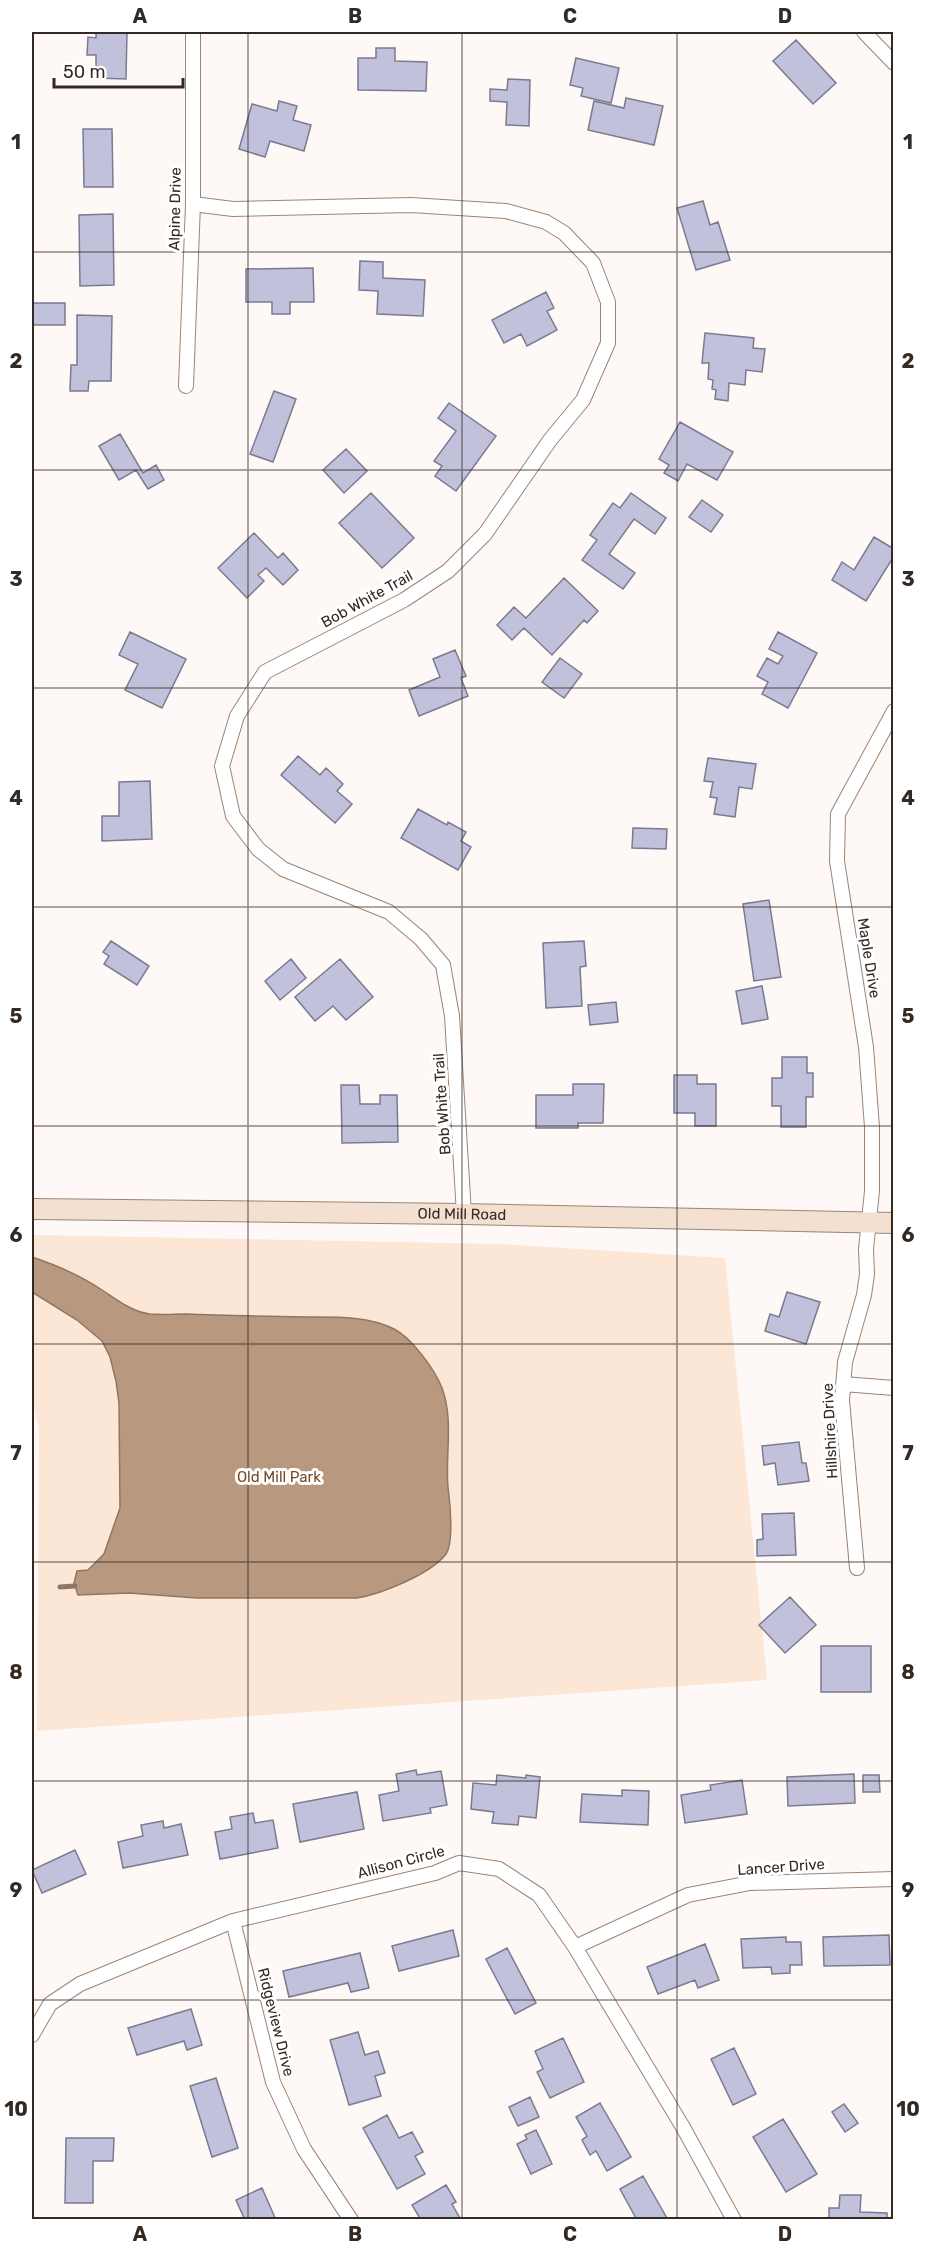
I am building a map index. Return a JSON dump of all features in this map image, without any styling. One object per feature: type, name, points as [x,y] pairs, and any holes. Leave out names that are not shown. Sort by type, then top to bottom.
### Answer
[{"type":"street","name":"Alpine Drive","points":[[186,386],[193,204],[193,32]]},
{"type":"street","points":[[864,32],[894,63]]},
{"type":"street","name":"Bob White Trail","points":[[193,204],[233,209],[411,205],[506,211],[546,222],[564,233],[592,264],[608,302],[608,343],[583,400],[550,440],[485,534],[448,571],[404,600],[264,672],[237,716],[222,766],[233,816],[258,849],[283,869],[389,912],[422,939],[443,965],[452,1016],[464,1214]]},
{"type":"street","name":"Maple Drive","points":[[869,1223],[872,1191],[870,1082],[837,861],[838,814],[894,711]]},
{"type":"street","name":"Old Mill Road","points":[[32,1209],[464,1214],[894,1223]]},
{"type":"street","name":"Hillshire Drive","points":[[857,1568],[842,1400],[845,1362],[864,1295],[869,1223]]},
{"type":"street","points":[[843,1384],[894,1388]]},
{"type":"street","name":"Allison Circle","points":[[32,2035],[50,2004],[80,1984],[233,1921],[435,1873],[459,1863],[499,1869],[538,1895],[575,1947],[684,2129],[734,2220]]},
{"type":"street","name":"Lancer Drive","points":[[575,1947],[688,1895],[750,1883],[894,1879]]},
{"type":"street","name":"Ridgeview Drive","points":[[233,1921],[273,2082],[304,2149],[351,2220]]},
{"type":"green space","name":"Old Mill Park","points":[[32,1235],[499,1244],[725,1258],[767,1680],[37,1731],[39,1428],[32,1402]]},
{"type":"shaded area","points":[[32,1257],[77,1276],[124,1305],[143,1313],[352,1318],[384,1325],[401,1333],[428,1364],[439,1381],[446,1400],[448,1412],[447,1475],[451,1522],[450,1541],[446,1554],[418,1576],[379,1592],[357,1598],[197,1598],[129,1593],[78,1595],[74,1583],[77,1571],[88,1570],[104,1554],[120,1508],[119,1403],[110,1357],[102,1341],[77,1320],[32,1292]]},
{"type":"building","points":[[96,32],[127,32],[126,79],[96,78],[96,55],[87,55],[88,37],[96,38]]},
{"type":"building","points":[[796,40],[836,83],[813,104],[773,61]]},
{"type":"building","points":[[376,48],[395,48],[395,61],[427,62],[426,91],[358,90],[358,58],[376,58]]},
{"type":"building","points":[[576,58],[619,68],[611,103],[581,96],[583,88],[570,85]]},
{"type":"building","points":[[508,79],[530,80],[529,126],[506,125],[507,102],[490,101],[490,89],[507,90]]},
{"type":"building","points":[[626,98],[663,106],[654,145],[588,130],[594,101],[624,108]]},
{"type":"building","points":[[279,101],[297,106],[293,120],[311,125],[304,151],[270,141],[265,157],[239,149],[252,104],[277,111]]},
{"type":"building","points":[[83,129],[112,129],[113,187],[84,187]]},
{"type":"building","points":[[703,201],[710,225],[718,222],[730,260],[696,270],[677,208]]},
{"type":"building","points":[[113,214],[114,285],[80,286],[79,215]]},
{"type":"building","points":[[360,261],[383,262],[383,278],[425,280],[423,316],[377,314],[378,291],[359,290]]},
{"type":"building","points":[[313,268],[314,302],[290,302],[290,314],[272,314],[272,302],[246,302],[246,269]]},
{"type":"building","points":[[546,292],[554,308],[547,311],[557,330],[527,346],[521,334],[504,343],[492,320]]},
{"type":"building","points":[[32,303],[65,303],[65,325],[32,325]]},
{"type":"building","points":[[77,315],[112,316],[111,381],[89,381],[88,391],[70,391],[71,365],[77,365]]},
{"type":"building","points":[[705,333],[754,338],[753,348],[765,349],[762,372],[746,370],[745,385],[729,383],[728,401],[715,399],[716,390],[712,389],[713,380],[708,379],[709,363],[702,363]]},
{"type":"building","points":[[274,391],[296,399],[273,462],[250,454]]},
{"type":"building","points":[[449,403],[496,436],[456,491],[435,476],[442,466],[434,461],[456,431],[438,418]]},
{"type":"building","points":[[680,422],[733,452],[717,480],[687,464],[678,481],[664,473],[669,465],[659,459]]},
{"type":"building","points":[[120,434],[143,473],[156,465],[164,480],[148,489],[136,470],[119,480],[99,446]]},
{"type":"building","points":[[346,449],[367,471],[344,493],[323,470]]},
{"type":"building","points":[[371,493],[414,538],[382,568],[339,523]]},
{"type":"building","points":[[631,493],[666,518],[655,534],[634,519],[609,554],[635,573],[623,589],[582,560],[597,540],[590,535],[613,503],[620,508]]},
{"type":"building","points":[[702,500],[723,515],[711,532],[689,517]]},
{"type":"building","points":[[254,533],[278,558],[283,553],[298,570],[283,585],[266,568],[258,575],[264,581],[247,598],[218,568]]},
{"type":"building","points":[[874,537],[894,549],[894,556],[866,601],[832,580],[842,562],[854,570]]},
{"type":"building","points":[[564,578],[598,611],[587,623],[584,620],[552,655],[524,628],[512,640],[497,625],[514,607],[526,618]]},
{"type":"building","points":[[130,632],[186,659],[162,708],[125,690],[138,664],[119,655]]},
{"type":"building","points":[[778,632],[817,653],[788,708],[762,694],[768,682],[757,676],[767,658],[778,664],[783,656],[769,649]]},
{"type":"building","points":[[455,650],[466,676],[461,678],[468,696],[419,716],[409,690],[440,677],[433,659]]},
{"type":"building","points":[[560,658],[582,674],[564,698],[542,682]]},
{"type":"building","points":[[298,756],[320,775],[326,768],[343,784],[337,791],[352,804],[335,823],[281,775]]},
{"type":"building","points":[[708,758],[756,764],[752,789],[739,787],[735,817],[714,814],[717,798],[710,797],[713,782],[704,781]]},
{"type":"building","points":[[150,781],[152,839],[102,841],[102,816],[119,816],[119,782]]},
{"type":"building","points":[[418,809],[447,825],[448,822],[466,832],[461,841],[471,847],[458,870],[401,838]]},
{"type":"building","points":[[633,828],[667,829],[666,849],[632,848]]},
{"type":"building","points":[[769,900],[781,977],[754,981],[743,904]]},
{"type":"building","points":[[111,941],[149,966],[137,985],[104,964],[109,956],[103,952]]},
{"type":"building","points":[[584,941],[586,966],[580,967],[582,1006],[546,1008],[543,943]]},
{"type":"building","points":[[291,959],[306,978],[280,1000],[265,981]]},
{"type":"building","points":[[340,959],[373,997],[346,1020],[333,1006],[315,1021],[295,997]]},
{"type":"building","points":[[762,986],[768,1019],[742,1024],[736,991]]},
{"type":"building","points":[[616,1002],[618,1022],[590,1025],[588,1005]]},
{"type":"building","points":[[782,1057],[807,1057],[807,1073],[813,1073],[813,1097],[806,1097],[806,1127],[781,1127],[781,1106],[772,1106],[772,1078],[782,1078]]},
{"type":"building","points":[[674,1075],[697,1075],[697,1084],[716,1084],[716,1126],[695,1126],[695,1113],[674,1113]]},
{"type":"building","points":[[573,1084],[604,1084],[603,1123],[578,1123],[578,1128],[536,1128],[536,1095],[573,1095]]},
{"type":"building","points":[[341,1085],[359,1085],[360,1104],[380,1104],[380,1095],[397,1095],[398,1142],[342,1143]]},
{"type":"building","points":[[787,1292],[820,1302],[806,1344],[765,1331],[770,1314],[779,1317]]},
{"type":"building","points":[[799,1442],[802,1463],[806,1463],[809,1481],[778,1485],[775,1463],[764,1465],[762,1446]]},
{"type":"building","points":[[794,1513],[796,1555],[757,1556],[757,1540],[763,1539],[762,1514]]},
{"type":"building","points":[[790,1597],[816,1625],[785,1653],[759,1625]]},
{"type":"building","points":[[821,1646],[871,1646],[871,1692],[821,1692]]},
{"type":"building","points":[[416,1770],[417,1775],[441,1771],[447,1805],[430,1808],[431,1813],[383,1821],[379,1795],[399,1791],[396,1774]]},
{"type":"building","points":[[854,1774],[855,1803],[788,1806],[787,1777]]},
{"type":"building","points":[[497,1775],[540,1777],[536,1818],[519,1816],[518,1825],[492,1823],[494,1812],[471,1809],[473,1783],[496,1785]]},
{"type":"building","points":[[863,1775],[879,1775],[880,1792],[863,1792]]},
{"type":"building","points":[[742,1780],[747,1814],[685,1823],[681,1795],[711,1790],[710,1785]]},
{"type":"building","points":[[622,1790],[649,1791],[648,1825],[580,1822],[582,1794],[622,1796]]},
{"type":"building","points":[[357,1792],[364,1829],[300,1842],[293,1804]]},
{"type":"building","points":[[253,1813],[255,1823],[273,1820],[278,1848],[220,1859],[215,1832],[232,1829],[230,1817]]},
{"type":"building","points":[[163,1821],[164,1828],[181,1824],[188,1855],[123,1868],[118,1842],[143,1836],[141,1825]]},
{"type":"building","points":[[75,1850],[86,1874],[42,1893],[32,1870]]},
{"type":"building","points":[[453,1930],[459,1956],[399,1971],[392,1946]]},
{"type":"building","points":[[889,1935],[890,1965],[824,1966],[823,1937]]},
{"type":"building","points":[[786,1937],[786,1942],[801,1942],[802,1965],[790,1965],[790,1973],[772,1974],[771,1967],[743,1968],[741,1939]]},
{"type":"building","points":[[705,1944],[719,1980],[698,1988],[695,1980],[658,1994],[647,1967]]},
{"type":"building","points":[[507,1948],[536,2003],[515,2014],[486,1959]]},
{"type":"building","points":[[360,1953],[369,1988],[351,1992],[348,1983],[289,1997],[283,1971]]},
{"type":"building","points":[[191,2009],[202,2045],[187,2050],[184,2041],[137,2055],[128,2028]]},
{"type":"building","points":[[358,2032],[365,2055],[378,2051],[385,2073],[375,2076],[381,2096],[349,2105],[330,2040]]},
{"type":"building","points":[[563,2038],[584,2082],[550,2098],[537,2072],[543,2069],[535,2051]]},
{"type":"building","points":[[734,2048],[756,2094],[733,2105],[711,2059]]},
{"type":"building","points":[[216,2078],[238,2148],[212,2157],[190,2086]]},
{"type":"building","points":[[530,2097],[539,2117],[518,2126],[509,2107]]},
{"type":"building","points":[[600,2103],[631,2157],[607,2171],[596,2151],[590,2155],[582,2140],[587,2136],[576,2117]]},
{"type":"building","points":[[844,2104],[858,2123],[845,2132],[832,2112]]},
{"type":"building","points":[[387,2115],[399,2138],[412,2132],[423,2152],[415,2156],[425,2174],[397,2189],[363,2128]]},
{"type":"building","points":[[783,2119],[817,2174],[786,2192],[753,2137]]},
{"type":"building","points":[[536,2130],[552,2164],[531,2174],[517,2144],[527,2139],[525,2135]]},
{"type":"building","points":[[66,2138],[114,2138],[113,2161],[93,2161],[93,2203],[65,2203]]},
{"type":"building","points":[[643,2176],[668,2220],[637,2220],[620,2189]]},
{"type":"building","points":[[446,2185],[456,2202],[452,2204],[461,2220],[421,2220],[412,2205]]},
{"type":"building","points":[[262,2188],[276,2220],[245,2220],[236,2200]]},
{"type":"building","points":[[840,2195],[861,2195],[860,2212],[887,2213],[887,2220],[829,2220],[829,2208],[839,2208]]},
{"type":"waterway","points":[[60,1587],[75,1586]]}]
